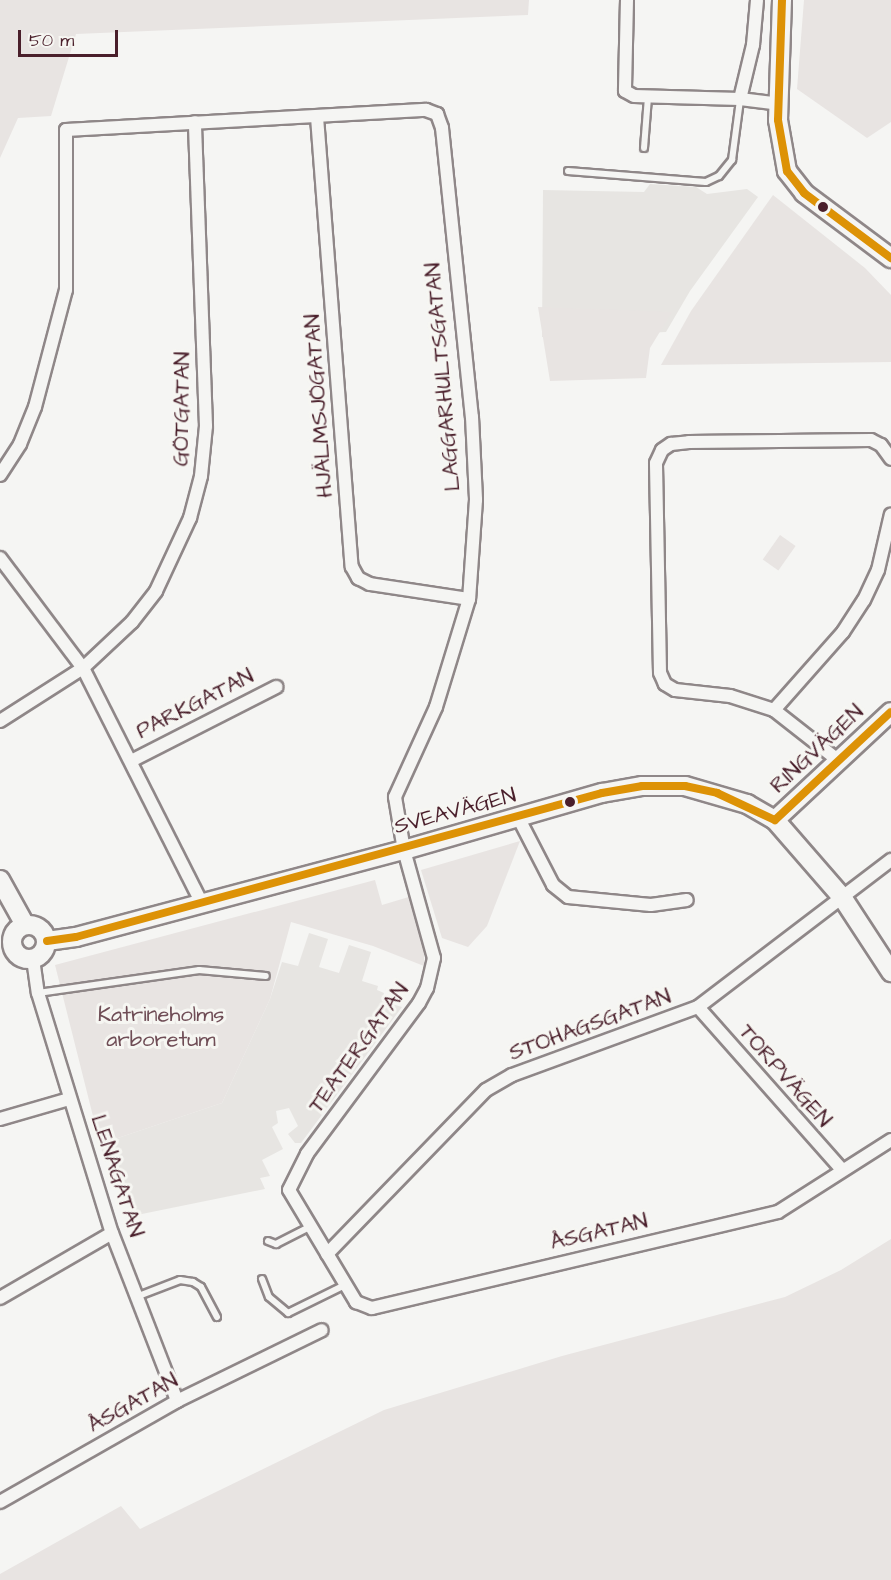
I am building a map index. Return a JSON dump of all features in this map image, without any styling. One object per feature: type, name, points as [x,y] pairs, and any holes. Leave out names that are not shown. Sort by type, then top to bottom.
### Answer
[{"type":"street","points":[[627,0],[623,82],[625,91],[634,96],[740,99],[779,105]]},
{"type":"street","points":[[740,99],[753,45],[757,0]]},
{"type":"street","points":[[782,0],[779,105],[781,150],[787,171],[804,193],[890,253]]},
{"type":"street","name":"LAGGARHULTSGATAN","points":[[317,117],[426,110],[437,114],[442,128],[472,417],[476,500],[469,599],[436,707],[395,797],[404,850]]},
{"type":"street","points":[[0,475],[20,444],[35,407],[66,290],[66,130],[317,117]]},
{"type":"street","name":"HJÄLMSJÖGATAN","points":[[317,117],[352,567],[358,578],[370,584],[469,599]]},
{"type":"street","name":"GÖTGATAN","points":[[0,721],[83,668],[132,622],[156,591],[190,518],[201,476],[205,367],[195,122]]},
{"type":"street","points":[[839,761],[774,710],[730,696],[675,690],[660,673],[656,464],[662,450],[671,444],[689,442],[871,440],[881,445],[891,459]]},
{"type":"street","points":[[774,710],[843,632],[864,600],[878,570],[891,514]]},
{"type":"street","name":"PARKGATAN","points":[[0,558],[83,668],[133,760],[202,904]]},
{"type":"street","name":"PARKGATAN","points":[[133,760],[276,687]]},
{"type":"street","name":"RINGVÄGEN","points":[[776,820],[891,712]]},
{"type":"street","name":"SVEAVÄGEN","points":[[47,940],[76,938],[519,819],[602,793],[642,786],[685,786],[717,793],[776,820],[842,897],[891,972]]},
{"type":"street","points":[[519,819],[553,885],[568,897],[651,904],[687,900]]},
{"type":"street","name":"TEATERGATAN","points":[[327,1254],[289,1190],[293,1177],[427,988],[434,958],[432,942],[404,850]]},
{"type":"street","name":"STOHAGSGATAN","points":[[327,1254],[486,1090],[512,1075],[698,1007],[891,860]]},
{"type":"street","points":[[0,879],[20,909],[25,925]]},
{"type":"street","points":[[25,925],[39,928],[47,940],[43,952],[33,959],[21,957],[6,950],[15,932],[25,925]]},
{"type":"street","name":"LENAGATAN","points":[[33,959],[38,993],[112,1233],[177,1401]]},
{"type":"street","name":"TORPVÄGEN","points":[[698,1007],[842,1170]]},
{"type":"street","points":[[0,1119],[69,1099]]},
{"type":"street","name":"ÅSGATAN","points":[[327,1254],[356,1302],[372,1308],[778,1212],[891,1140]]},
{"type":"street","points":[[0,1298],[112,1233]]},
{"type":"street","name":"ÅSGATAN","points":[[0,1502],[177,1401],[322,1330]]},
{"type":"lane","points":[[644,148],[648,96]]},
{"type":"lane","points":[[568,171],[706,182],[719,176],[732,160],[740,99]]},
{"type":"lane","points":[[38,993],[199,970],[266,976]]},
{"type":"lane","points":[[267,1241],[276,1244],[310,1227]]},
{"type":"lane","points":[[262,1279],[269,1297],[288,1312],[345,1285]]},
{"type":"lane","points":[[135,1297],[180,1280],[193,1282],[201,1287],[217,1317]]},
{"type":"shaded area","points":[[650,184],[696,187],[707,194],[747,189],[758,197],[690,291],[666,332],[542,337],[543,190],[644,192]]},
{"type":"shaded area","points":[[309,933],[328,939],[319,967],[339,973],[349,945],[371,952],[362,981],[378,986],[377,990],[384,993],[382,1001],[402,1007],[301,1143],[295,1143],[288,1134],[298,1126],[289,1108],[276,1111],[278,1123],[272,1127],[283,1149],[262,1160],[270,1176],[260,1178],[265,1189],[132,1216],[116,1160],[105,1162],[100,1144],[222,1103],[270,999],[282,962],[298,966]]},
{"type":"green space","points":[[0,0],[529,0],[528,15],[76,34],[51,116],[18,118],[0,158]]},
{"type":"green space","points":[[804,0],[891,0],[891,122],[867,138],[797,89]]},
{"type":"green space","points":[[773,195],[865,268],[891,295],[891,362],[661,365],[691,311]]},
{"type":"green space","points":[[538,307],[672,312],[650,348],[646,378],[550,381]]},
{"type":"green space","points":[[780,535],[796,546],[778,570],[763,560]]},
{"type":"green space","points":[[520,841],[487,926],[468,947],[442,938],[421,870]]},
{"type":"green space","name":"Katrineholms arboretum","points":[[375,880],[382,905],[412,896],[424,933],[424,966],[373,946],[291,922],[270,999],[222,1103],[100,1144],[55,965]]},
{"type":"green space","points":[[891,1239],[891,1580],[0,1580],[0,1574],[121,1506],[140,1529],[384,1410],[562,1356],[785,1297],[841,1270]]},
{"type":"transit line","points":[[782,0],[778,120],[787,171],[804,193],[891,258]]},
{"type":"transit line","points":[[775,820],[891,712]]},
{"type":"transit line","points":[[47,941],[76,937],[602,793],[642,786],[685,786],[717,793],[775,820]]}]
